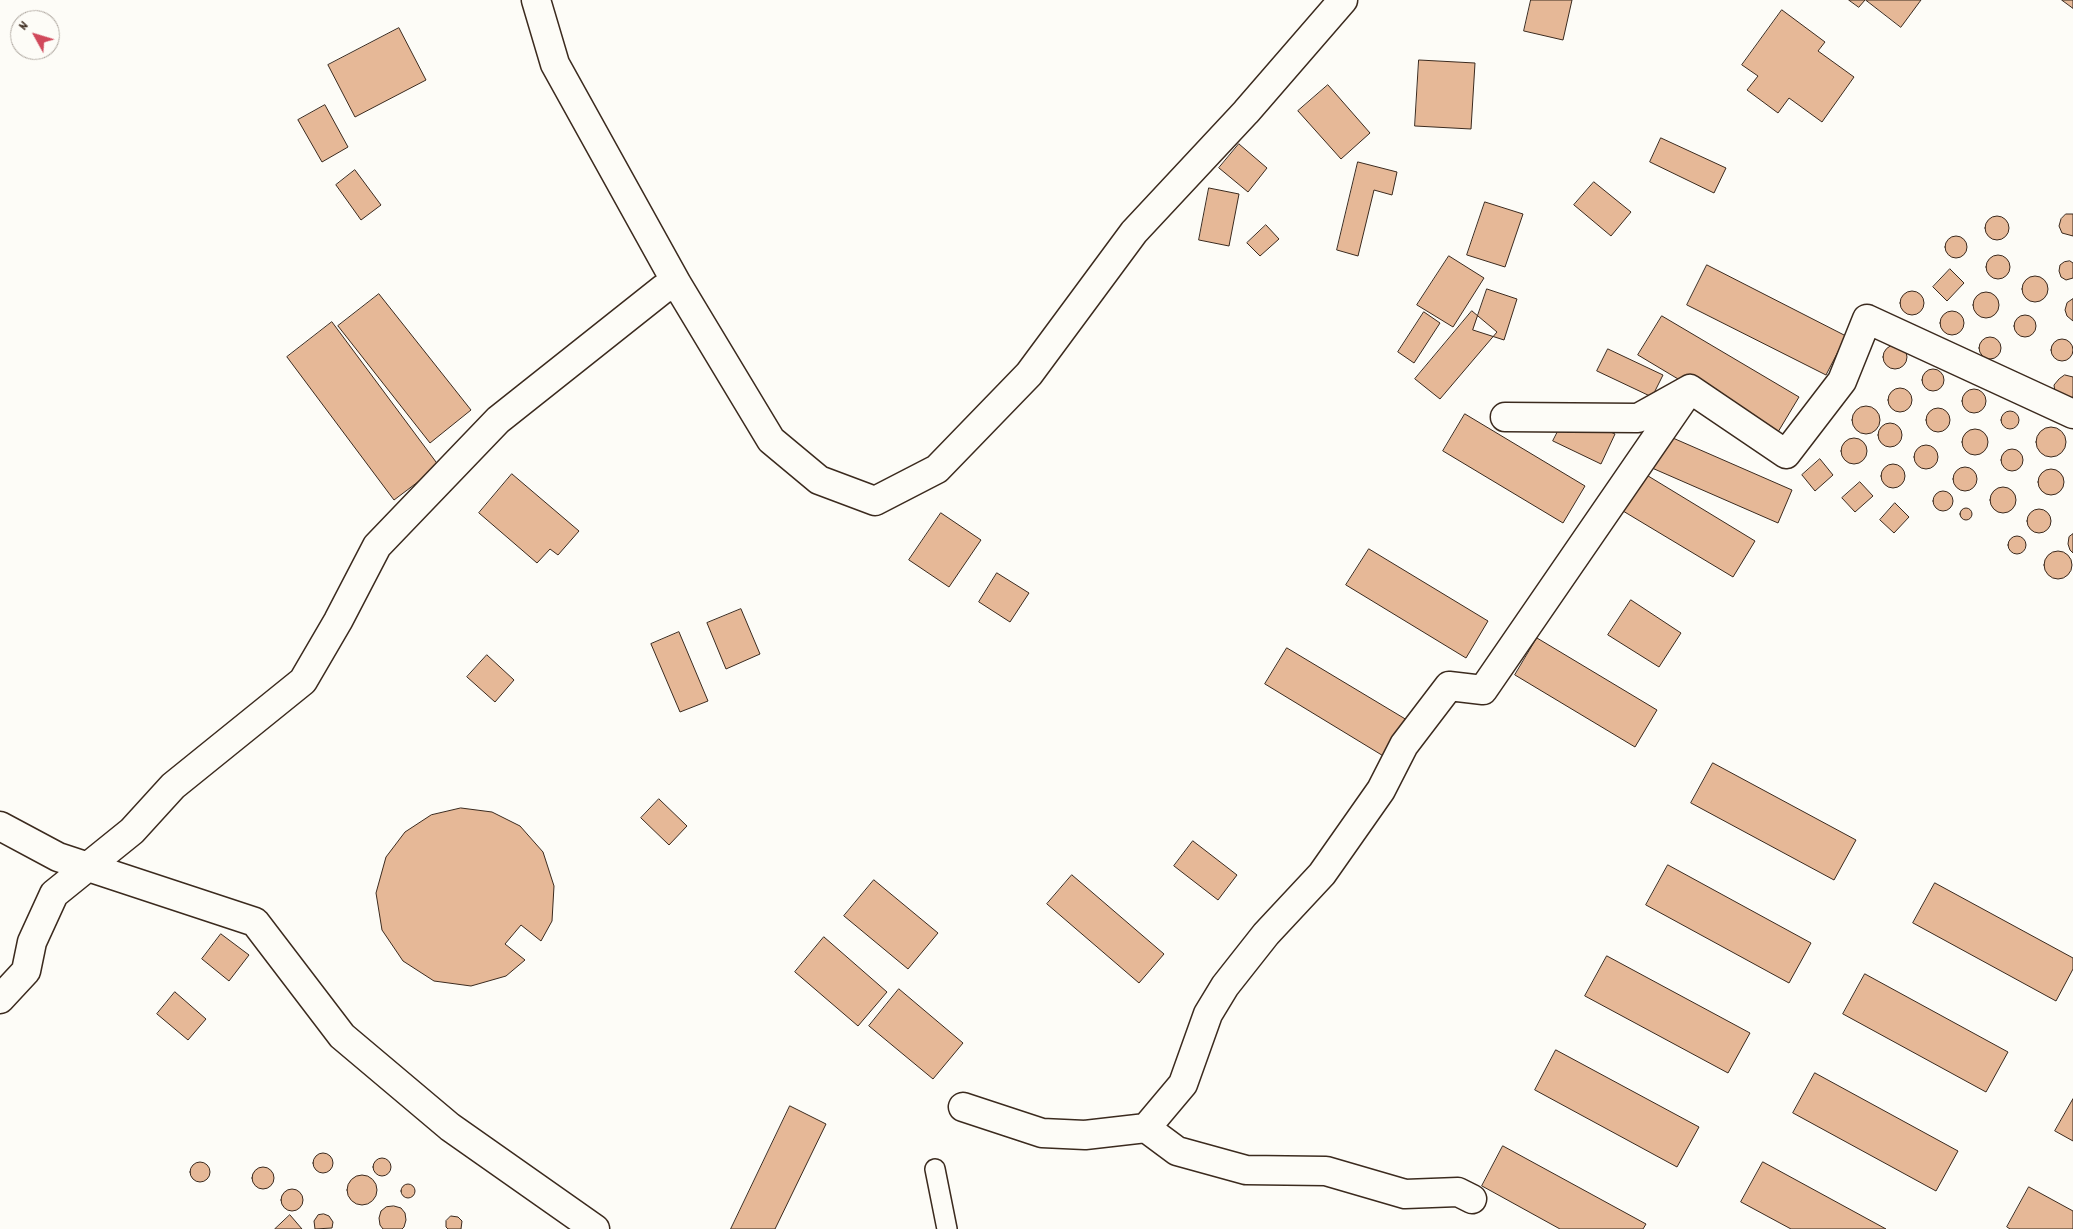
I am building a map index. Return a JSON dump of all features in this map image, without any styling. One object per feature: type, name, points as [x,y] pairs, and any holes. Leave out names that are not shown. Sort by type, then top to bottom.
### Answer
[{"type":"street","points":[[536,0],[555,64],[677,284],[771,440],[819,480],[876,501],[937,469],[1029,374],[1134,232],[1246,112],[1343,0]]},
{"type":"street","points":[[0,999],[26,971],[32,942],[54,894],[86,866],[132,831],[173,786],[303,681],[338,621],[377,546],[498,420],[664,289],[677,284]]},
{"type":"street","points":[[1690,389],[1786,454],[1842,381],[1867,319],[2073,414]]},
{"type":"street","points":[[1505,417],[1638,418],[1690,389]]},
{"type":"street","points":[[1146,1128],[1182,1084],[1208,1014],[1225,986],[1266,934],[1322,874],[1382,790],[1404,745],[1449,686],[1483,690],[1690,389]]},
{"type":"street","points":[[0,826],[58,857],[256,922],[342,1036],[450,1127],[595,1229]]},
{"type":"street","points":[[963,1107],[1042,1133],[1085,1135],[1146,1128],[1177,1151],[1246,1170],[1326,1170],[1405,1194],[1458,1192],[1472,1199]]},
{"type":"lane","points":[[935,1169],[947,1229]]},
{"type":"building","points":[[1531,0],[1572,0],[1563,40],[1524,31]]},
{"type":"building","points":[[1849,0],[1865,0],[1859,7]]},
{"type":"building","points":[[1866,0],[1921,0],[1901,27]]},
{"type":"building","points":[[2062,0],[2073,0],[2073,8]]},
{"type":"building","points":[[1782,10],[1825,42],[1818,51],[1854,77],[1822,122],[1789,98],[1778,113],[1747,90],[1758,76],[1742,65]]},
{"type":"building","points":[[399,28],[426,80],[355,117],[328,65]]},
{"type":"building","points":[[1419,60],[1475,63],[1471,129],[1415,126]]},
{"type":"building","points":[[1328,85],[1370,133],[1341,159],[1298,111]]},
{"type":"building","points":[[325,105],[348,147],[322,162],[298,120]]},
{"type":"building","points":[[1661,138],[1726,168],[1714,193],[1650,162]]},
{"type":"building","points":[[1239,144],[1267,168],[1248,192],[1219,168]]},
{"type":"building","points":[[1358,162],[1397,172],[1392,195],[1374,190],[1358,256],[1337,250]]},
{"type":"building","points":[[355,170],[381,205],[361,220],[336,185]]},
{"type":"building","points":[[1594,182],[1631,212],[1611,236],[1574,205]]},
{"type":"building","points":[[1209,188],[1239,194],[1229,246],[1199,240]]},
{"type":"building","points":[[1485,202],[1523,214],[1505,267],[1467,255]]},
{"type":"building","points":[[2066,214],[2073,214],[2073,236],[2062,233],[2059,226],[2061,219]]},
{"type":"building","points":[[1997,216],[2005,220],[2009,228],[2005,236],[1997,240],[1989,236],[1985,228],[1989,220]]},
{"type":"building","points":[[1266,225],[1279,239],[1260,256],[1247,243]]},
{"type":"building","points":[[1956,236],[1964,239],[1967,247],[1964,255],[1956,258],[1948,255],[1945,247],[1948,239]]},
{"type":"building","points":[[1998,255],[2006,259],[2010,267],[2006,275],[1998,279],[1990,275],[1986,267],[1990,259]]},
{"type":"building","points":[[1449,256],[1484,278],[1453,327],[1417,305]]},
{"type":"building","points":[[2070,261],[2073,263],[2073,278],[2066,280],[2061,277],[2060,265]]},
{"type":"building","points":[[1707,265],[1846,336],[1826,375],[1687,305]]},
{"type":"building","points":[[1950,269],[1964,283],[1947,301],[1933,287]]},
{"type":"building","points":[[2035,276],[2044,280],[2048,289],[2044,298],[2035,302],[2026,298],[2022,289],[2026,280]]},
{"type":"building","points":[[1487,289],[1517,299],[1504,340],[1473,330]]},
{"type":"building","points":[[1912,291],[1920,295],[1924,303],[1920,311],[1912,315],[1904,311],[1900,303],[1904,295]]},
{"type":"building","points":[[1986,292],[1995,296],[1999,305],[1995,314],[1986,318],[1977,314],[1973,305],[1977,296]]},
{"type":"building","points":[[379,294],[471,410],[430,443],[338,326]]},
{"type":"building","points":[[2073,299],[2073,321],[2067,316],[2065,310],[2067,303]]},
{"type":"building","points":[[1472,311],[1497,332],[1440,399],[1415,379]]},
{"type":"building","points":[[1952,311],[1961,314],[1964,323],[1961,332],[1952,335],[1943,332],[1940,323],[1943,314]]},
{"type":"building","points":[[1424,312],[1440,323],[1414,363],[1398,352]]},
{"type":"building","points":[[2025,315],[2033,318],[2036,326],[2033,334],[2025,337],[2017,334],[2014,326],[2017,318]]},
{"type":"building","points":[[1662,316],[1799,397],[1775,437],[1638,355]]},
{"type":"building","points":[[332,322],[439,466],[394,500],[287,357]]},
{"type":"building","points":[[1990,337],[1998,340],[2001,348],[1998,356],[1990,359],[1982,356],[1979,348],[1982,340]]},
{"type":"building","points":[[2062,339],[2072,346],[2073,350],[2066,360],[2062,361],[2052,354],[2051,350],[2058,340]]},
{"type":"building","points":[[1895,345],[1904,348],[1907,357],[1904,366],[1895,369],[1886,366],[1883,357],[1886,348]]},
{"type":"building","points":[[1608,349],[1663,375],[1652,397],[1597,371]]},
{"type":"building","points":[[1933,369],[1941,372],[1944,380],[1941,388],[1933,391],[1925,388],[1922,380],[1925,372]]},
{"type":"building","points":[[2065,375],[2073,377],[2073,397],[2067,400],[2055,392],[2054,385]]},
{"type":"building","points":[[1900,388],[1909,391],[1912,400],[1909,409],[1900,412],[1891,409],[1888,400],[1891,391]]},
{"type":"building","points":[[1969,389],[1979,389],[1986,396],[1986,406],[1979,413],[1969,413],[1962,406],[1962,396]]},
{"type":"building","points":[[1866,406],[1876,410],[1880,420],[1876,430],[1866,434],[1856,430],[1852,420],[1856,410]]},
{"type":"building","points":[[1938,408],[1947,411],[1950,420],[1947,429],[1938,432],[1929,429],[1926,420],[1929,411]]},
{"type":"building","points":[[2010,411],[2018,416],[2019,420],[2014,428],[2010,429],[2002,424],[2001,420],[2006,412]]},
{"type":"building","points":[[1568,412],[1615,434],[1601,464],[1553,441]]},
{"type":"building","points":[[1465,414],[1585,486],[1563,523],[1443,451]]},
{"type":"building","points":[[1890,423],[1895,424],[1901,430],[1901,440],[1895,446],[1890,447],[1885,446],[1879,440],[1878,435],[1879,430],[1885,424]]},
{"type":"building","points":[[2051,427],[2061,432],[2066,442],[2061,452],[2051,457],[2041,452],[2036,442],[2041,432]]},
{"type":"building","points":[[1975,429],[1984,433],[1988,442],[1984,451],[1975,455],[1966,451],[1962,442],[1966,433]]},
{"type":"building","points":[[1666,435],[1792,490],[1778,523],[1652,468]]},
{"type":"building","points":[[1854,438],[1863,442],[1867,451],[1863,460],[1854,464],[1845,460],[1841,451],[1845,442]]},
{"type":"building","points":[[1926,445],[1934,449],[1938,457],[1934,465],[1926,469],[1918,465],[1914,457],[1918,449]]},
{"type":"building","points":[[2012,449],[2022,456],[2023,460],[2016,470],[2012,471],[2002,464],[2001,460],[2008,450]]},
{"type":"building","points":[[1820,459],[1833,475],[1815,491],[1802,475]]},
{"type":"building","points":[[1893,464],[1898,465],[1904,471],[1904,481],[1898,487],[1893,488],[1888,487],[1882,481],[1881,476],[1882,471],[1888,465]]},
{"type":"building","points":[[1965,467],[1970,468],[1976,474],[1976,484],[1970,490],[1965,491],[1960,490],[1954,484],[1953,479],[1954,474],[1960,468]]},
{"type":"building","points":[[1635,468],[1755,541],[1733,577],[1613,505]]},
{"type":"building","points":[[2051,469],[2060,473],[2064,482],[2060,491],[2051,495],[2042,491],[2038,482],[2042,473]]},
{"type":"building","points":[[512,474],[579,531],[558,555],[550,549],[537,563],[479,513]]},
{"type":"building","points":[[1860,482],[1873,496],[1855,512],[1842,498]]},
{"type":"building","points":[[2003,487],[2012,491],[2016,500],[2012,509],[2003,513],[1994,509],[1990,500],[1994,491]]},
{"type":"building","points":[[1939,491],[1947,491],[1953,497],[1953,505],[1947,511],[1939,511],[1933,505],[1933,497]]},
{"type":"building","points":[[1895,503],[1909,517],[1894,533],[1880,520]]},
{"type":"building","points":[[1964,508],[1968,508],[1972,514],[1968,520],[1964,520],[1960,516],[1960,512]]},
{"type":"building","points":[[2039,509],[2048,512],[2051,521],[2048,530],[2039,533],[2030,530],[2027,521],[2030,512]]},
{"type":"building","points":[[941,513],[981,540],[949,587],[909,560]]},
{"type":"building","points":[[2073,534],[2073,553],[2068,544],[2069,537]]},
{"type":"building","points":[[2017,536],[2023,539],[2026,545],[2023,551],[2017,554],[2011,551],[2008,545],[2011,539]]},
{"type":"building","points":[[1369,549],[1488,621],[1466,658],[1346,585]]},
{"type":"building","points":[[2058,551],[2068,555],[2072,565],[2068,575],[2058,579],[2048,575],[2044,565],[2048,555]]},
{"type":"building","points":[[997,573],[1029,593],[1010,622],[979,602]]},
{"type":"building","points":[[1631,600],[1681,633],[1659,667],[1608,635]]},
{"type":"building","points":[[741,609],[760,654],[726,669],[707,623]]},
{"type":"building","points":[[679,632],[708,701],[680,712],[651,644]]},
{"type":"building","points":[[1537,638],[1657,710],[1635,747],[1515,675]]},
{"type":"building","points":[[1287,648],[1407,720],[1385,757],[1265,684]]},
{"type":"building","points":[[487,655],[514,680],[495,702],[467,677]]},
{"type":"building","points":[[1713,763],[1856,840],[1834,880],[1691,803]]},
{"type":"building","points":[[659,799],[687,826],[669,845],[641,818]]},
{"type":"building","points":[[461,808],[492,812],[520,826],[543,852],[554,886],[552,921],[541,941],[521,925],[505,944],[525,960],[506,976],[471,986],[434,981],[403,961],[382,930],[376,893],[386,857],[405,832],[431,815]]},
{"type":"building","points":[[1193,841],[1237,875],[1218,900],[1174,866]]},
{"type":"building","points":[[1668,865],[1811,943],[1789,983],[1646,905]]},
{"type":"building","points":[[1072,875],[1164,954],[1139,983],[1047,904]]},
{"type":"building","points":[[874,880],[938,933],[908,969],[844,916]]},
{"type":"building","points":[[1935,883],[2073,958],[2073,969],[2056,1001],[1913,923]]},
{"type":"building","points":[[221,934],[249,955],[229,981],[202,959]]},
{"type":"building","points":[[824,937],[887,992],[858,1026],[795,972]]},
{"type":"building","points":[[1607,956],[1750,1033],[1728,1073],[1585,996]]},
{"type":"building","points":[[1865,974],[2008,1052],[1986,1092],[1843,1014]]},
{"type":"building","points":[[899,989],[963,1043],[933,1079],[869,1026]]},
{"type":"building","points":[[175,992],[206,1019],[188,1040],[157,1014]]},
{"type":"building","points":[[1556,1050],[1699,1127],[1677,1167],[1535,1090]]},
{"type":"building","points":[[1815,1073],[1958,1151],[1936,1191],[1793,1113]]},
{"type":"building","points":[[2073,1099],[2073,1141],[2055,1131]]},
{"type":"building","points":[[790,1106],[826,1124],[775,1229],[731,1229]]},
{"type":"building","points":[[1503,1146],[1646,1224],[1643,1229],[1560,1229],[1482,1186]]},
{"type":"building","points":[[323,1153],[330,1156],[333,1163],[330,1170],[323,1173],[316,1170],[313,1163],[316,1156]]},
{"type":"building","points":[[382,1158],[388,1161],[391,1167],[388,1173],[382,1176],[376,1173],[373,1167],[376,1161]]},
{"type":"building","points":[[200,1162],[207,1165],[210,1172],[207,1179],[200,1182],[193,1179],[190,1172],[193,1165]]},
{"type":"building","points":[[1763,1162],[1886,1229],[1791,1229],[1741,1202]]},
{"type":"building","points":[[263,1167],[271,1170],[274,1178],[271,1186],[263,1189],[255,1186],[252,1178],[255,1170]]},
{"type":"building","points":[[362,1175],[368,1176],[376,1184],[376,1196],[368,1204],[362,1205],[356,1204],[348,1196],[347,1190],[348,1184],[356,1176]]},
{"type":"building","points":[[405,1184],[411,1184],[415,1191],[411,1198],[405,1198],[401,1194],[401,1188]]},
{"type":"building","points":[[2029,1187],[2073,1211],[2073,1229],[2010,1229],[2007,1227]]},
{"type":"building","points":[[292,1189],[300,1192],[303,1200],[300,1208],[292,1211],[284,1208],[281,1200],[284,1192]]},
{"type":"building","points":[[394,1206],[401,1208],[405,1213],[404,1227],[402,1229],[383,1229],[379,1218],[381,1211],[386,1207]]},
{"type":"building","points":[[324,1214],[329,1216],[333,1222],[332,1228],[315,1229],[314,1221],[318,1215]]},
{"type":"building","points":[[290,1215],[302,1229],[275,1229]]},
{"type":"building","points":[[451,1216],[458,1217],[462,1221],[461,1229],[448,1229],[446,1227],[446,1221]]}]
